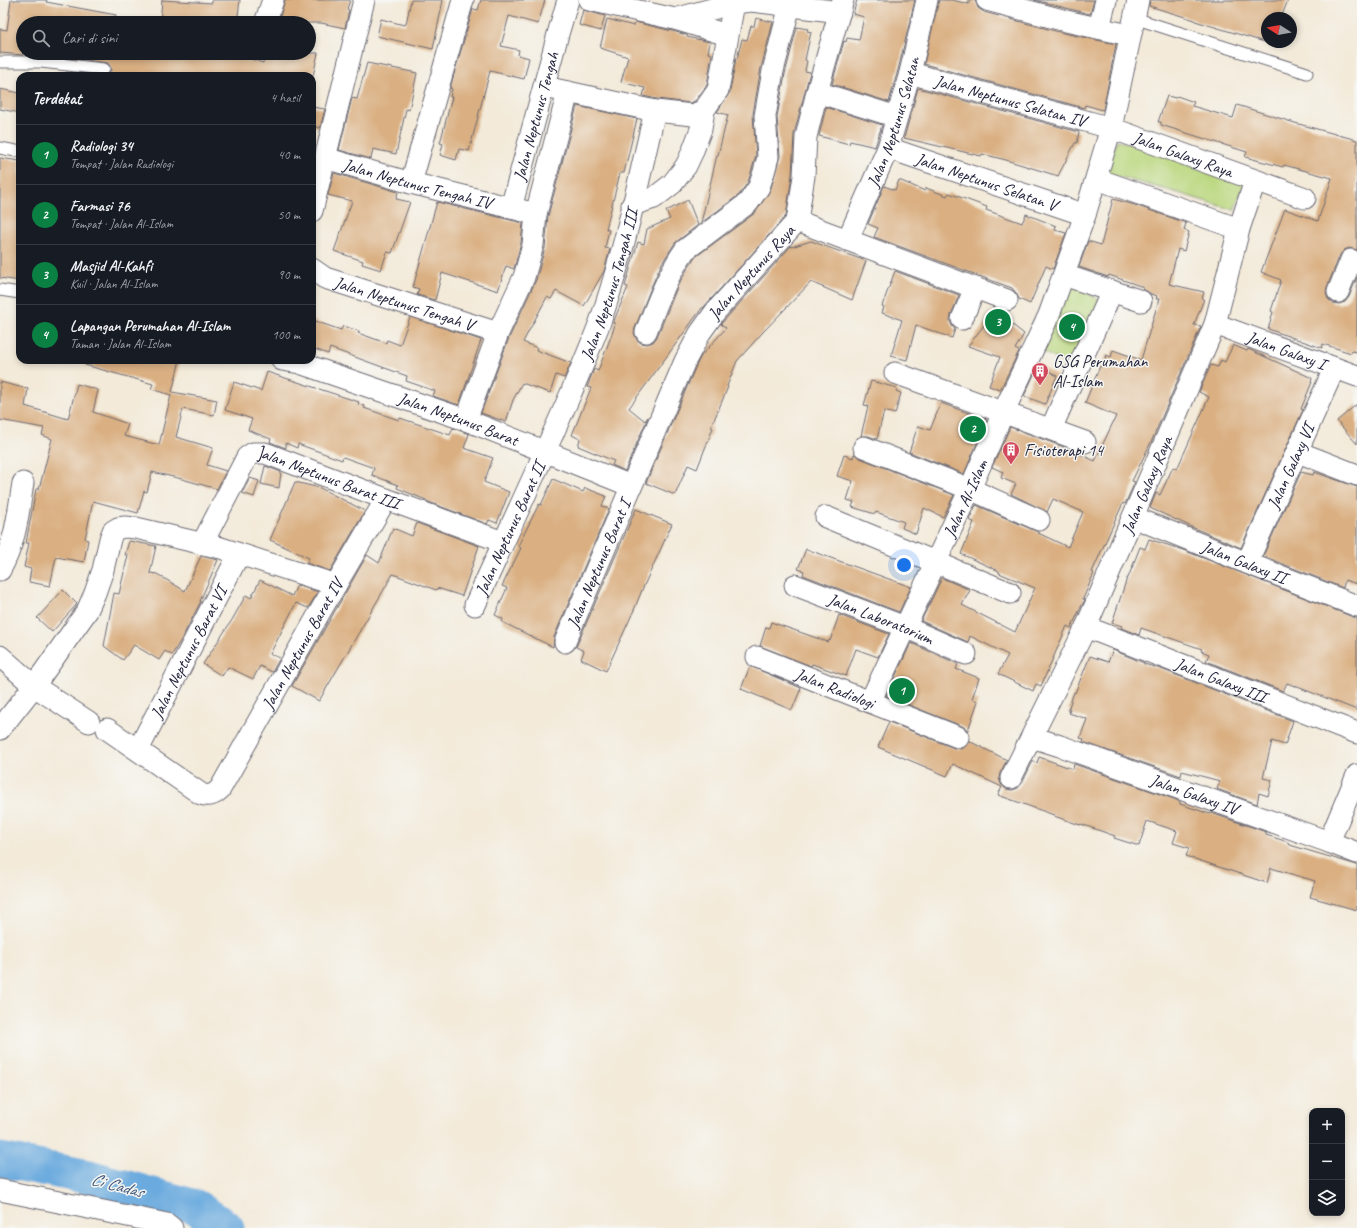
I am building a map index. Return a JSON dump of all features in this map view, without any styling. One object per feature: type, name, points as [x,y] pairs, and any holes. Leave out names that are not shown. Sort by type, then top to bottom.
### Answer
[{"type":"street","points":[[267,16],[272,0]]},
{"type":"street","points":[[316,195],[364,0]]},
{"type":"street","points":[[411,183],[463,0]]},
{"type":"street","name":"Jalan Neptunus Tengah","points":[[511,208],[568,0]]},
{"type":"street","points":[[589,0],[675,19],[727,35]]},
{"type":"street","points":[[675,19],[734,3],[751,0],[790,5],[841,6]]},
{"type":"street","name":"Jalan Neptunus Selatan","points":[[848,239],[888,148],[910,72],[928,0]]},
{"type":"street","points":[[987,0],[1014,3],[1099,28],[1134,18]]},
{"type":"street","points":[[1099,28],[1106,0]]},
{"type":"street","points":[[632,206],[654,198],[672,184],[686,166],[701,129],[704,110],[718,90],[734,3]]},
{"type":"street","points":[[646,332],[662,290],[678,259],[685,250],[748,203],[759,187],[768,157],[765,116],[773,71],[790,5]]},
{"type":"street","name":"Jalan Neptunus Raya","points":[[631,486],[685,361],[700,333],[715,312],[797,221],[804,176],[806,137],[841,6]]},
{"type":"street","name":"Jalan Al-Islam","points":[[870,702],[970,489],[1003,413],[1049,315],[1097,179],[1111,128],[1134,18]]},
{"type":"street","name":"Jalan Neptunus Selatan IV","points":[[910,72],[1111,128]]},
{"type":"street","points":[[544,87],[655,111],[693,115],[704,110]]},
{"type":"street","name":"Jalan Neptunus Tengah","points":[[466,420],[498,333],[524,277],[533,245],[536,214],[568,92]]},
{"type":"street","points":[[817,92],[897,117]]},
{"type":"street","name":"Jalan Neptunus Tengah III","points":[[546,452],[599,323],[612,285],[655,111]]},
{"type":"street","name":"Jalan Galaxy Raya","points":[[1111,128],[1305,198]]},
{"type":"street","name":"Jalan Neptunus Selatan V","points":[[888,148],[1085,215]]},
{"type":"street","name":"Jalan Neptunus Tengah IV","points":[[325,158],[411,183],[511,208]]},
{"type":"street","points":[[1097,179],[1239,229]]},
{"type":"street","name":"Jalan Galaxy Raya","points":[[1011,778],[1086,627],[1215,324],[1239,229],[1255,181]]},
{"type":"street","points":[[511,208],[536,214]]},
{"type":"street","points":[[797,221],[1007,300]]},
{"type":"street","points":[[1338,292],[1355,256]]},
{"type":"street","name":"Jalan Neptunus Tengah V","points":[[316,272],[325,278],[498,333]]},
{"type":"street","points":[[1064,274],[1141,301]]},
{"type":"street","points":[[962,319],[975,288]]},
{"type":"street","points":[[1051,430],[1112,291]]},
{"type":"street","name":"Jalan Galaxy I","points":[[1215,324],[1334,369],[1357,376]]},
{"type":"street","name":"Jalan Neptunus Barat","points":[[300,364],[466,420],[631,486]]},
{"type":"street","name":"Jalan Galaxy VI","points":[[1247,564],[1334,369]]},
{"type":"street","points":[[895,372],[1085,442]]},
{"type":"street","points":[[864,448],[970,489],[1039,520]]},
{"type":"street","name":"Jalan Neptunus Barat II","points":[[475,605],[546,452]]},
{"type":"street","points":[[1298,452],[1357,475]]},
{"type":"street","name":"Jalan Neptunus Barat III","points":[[202,544],[247,457],[253,453],[265,453],[503,542]]},
{"type":"street","points":[[0,570],[8,556],[14,540],[23,483]]},
{"type":"street","name":"Jalan Neptunus Barat I","points":[[565,642],[631,486]]},
{"type":"street","name":"Jalan Neptunus Barat IV","points":[[138,750],[201,794],[211,796],[217,793],[386,499]]},
{"type":"street","points":[[826,517],[1010,593]]},
{"type":"street","name":"Jalan Galaxy II","points":[[1133,517],[1247,564],[1357,606]]},
{"type":"street","points":[[0,729],[34,686],[86,611],[99,581],[113,531],[118,528],[136,528],[221,548],[336,585]]},
{"type":"street","name":"Jalan Neptunus Barat VI","points":[[138,750],[239,554]]},
{"type":"street","name":"Jalan Laboratorium","points":[[795,585],[904,627],[966,654]]},
{"type":"street","name":"Jalan Galaxy III","points":[[1086,627],[1357,733]]},
{"type":"street","points":[[0,656],[34,686],[138,750]]},
{"type":"street","name":"Jalan Radiologi","points":[[757,658],[958,736]]},
{"type":"street","name":"Jalan Galaxy IV","points":[[1032,737],[1067,748],[1357,853]]},
{"type":"street","points":[[1329,842],[1357,775]]},
{"type":"street","points":[[0,1190],[167,1224],[172,1228]]},
{"type":"lane","points":[[1134,18],[1307,73]]},
{"type":"lane","points":[[0,62],[41,62],[104,69]]},
{"type":"lane","points":[[0,148],[16,151]]},
{"type":"lane","points":[[0,290],[16,292]]},
{"type":"green space","points":[[1117,140],[1245,183],[1234,210],[1105,173]]},
{"type":"green space","points":[[1070,284],[1104,302],[1072,367],[1041,351]]},
{"type":"building","points":[[11,0],[47,0],[46,2],[116,15],[16,16],[16,54],[0,53],[0,29],[7,30]]},
{"type":"building","points":[[162,0],[212,3],[212,0],[240,0],[238,16],[161,16]]},
{"type":"building","points":[[285,0],[350,0],[347,9],[349,10],[345,28],[316,23],[316,16],[280,16]]},
{"type":"building","points":[[411,0],[443,0],[433,49],[377,36],[381,19],[404,25],[406,24]]},
{"type":"building","points":[[481,0],[545,0],[538,24],[509,16],[501,46],[519,50],[518,55],[529,58],[524,79],[490,71],[469,151],[459,149],[456,160],[440,155],[443,144],[440,143],[452,97],[450,97],[452,89],[450,88],[473,9],[478,10]]},
{"type":"building","points":[[857,0],[915,0],[889,102],[832,84],[844,41],[846,42],[847,38],[859,40],[864,17],[853,14]]},
{"type":"building","points":[[939,0],[952,0],[969,4],[969,0],[975,0],[978,8],[984,12],[1063,33],[1116,44],[1103,110],[1085,105],[1084,108],[924,64]]},
{"type":"building","points":[[1034,0],[1094,0],[1090,14]]},
{"type":"building","points":[[1150,0],[1288,0],[1283,12],[1261,12],[1261,41],[1149,6]]},
{"type":"building","points":[[583,10],[605,16],[601,31],[579,25]]},
{"type":"building","points":[[756,18],[773,22],[761,68],[753,114],[756,156],[748,182],[739,195],[701,223],[728,115],[717,112],[730,92],[736,58],[737,59],[742,39],[747,40],[751,26],[754,26]]},
{"type":"building","points":[[607,19],[634,26],[635,22],[710,42],[708,53],[712,54],[707,85],[696,100],[691,103],[643,96],[645,88],[621,82],[628,57],[600,48]]},
{"type":"building","points":[[797,27],[808,29],[807,31],[811,32],[805,60],[807,61],[805,71],[810,72],[794,134],[792,175],[786,216],[702,308],[629,408],[645,421],[648,417],[625,471],[612,465],[614,461],[578,446],[580,439],[572,435],[591,388],[587,387],[594,369],[598,371],[613,331],[615,324],[613,323],[628,287],[625,286],[638,242],[644,244],[647,229],[670,219],[666,211],[688,200],[698,225],[675,243],[662,263],[652,285],[634,333],[637,340],[641,343],[647,344],[653,342],[657,337],[678,285],[694,258],[755,213],[770,191],[780,156],[777,117],[785,74]]},
{"type":"building","points":[[316,53],[318,53],[314,72],[110,72],[111,70],[108,63],[85,60],[255,60],[263,63],[264,60],[316,60]]},
{"type":"building","points":[[367,63],[417,73],[409,110],[406,109],[396,154],[373,149],[371,159],[339,150],[352,98],[357,99]]},
{"type":"building","points":[[918,88],[1079,132],[1077,143],[1075,143],[1058,176],[982,154],[981,156],[904,138]]},
{"type":"building","points":[[0,89],[16,92],[16,112],[0,109]]},
{"type":"building","points":[[1167,96],[1176,98],[1177,96],[1194,102],[1192,106],[1233,118],[1237,105],[1357,140],[1357,250],[1349,248],[1344,250],[1340,255],[1326,293],[1328,299],[1333,303],[1339,304],[1345,302],[1349,297],[1357,277],[1357,352],[1352,351],[1351,353],[1323,344],[1322,348],[1268,329],[1273,312],[1271,311],[1281,280],[1261,272],[1285,209],[1318,221],[1332,178],[1284,165],[1283,167],[1245,157],[1247,152],[1161,125],[1161,122],[1158,122]]},
{"type":"building","points":[[577,106],[637,119],[624,173],[620,173],[606,229],[609,230],[605,248],[610,249],[604,271],[584,306],[556,291],[551,299],[547,297],[523,342],[537,348],[536,350],[571,363],[564,378],[556,375],[550,393],[522,383],[513,400],[506,422],[481,413],[509,338],[536,280],[545,248],[548,216]]},
{"type":"building","points":[[826,107],[882,125],[875,147],[850,141],[849,144],[819,136]]},
{"type":"building","points":[[316,108],[325,109],[320,128],[316,127]]},
{"type":"building","points":[[0,158],[16,160],[16,280],[0,278]]},
{"type":"building","points":[[334,173],[398,192],[396,199],[410,202],[392,253],[387,252],[381,270],[362,264],[363,261],[334,251],[352,201],[328,195]]},
{"type":"building","points":[[899,180],[925,191],[926,188],[947,196],[949,193],[987,207],[986,210],[1022,223],[1026,214],[1056,226],[1055,230],[1066,233],[1053,269],[1046,266],[1030,304],[1019,299],[1012,288],[874,237],[878,228],[868,224],[884,186],[895,190]]},
{"type":"building","points":[[1113,199],[1186,223],[1184,230],[1189,232],[1184,251],[1178,249],[1169,284],[1204,292],[1202,299],[1204,299],[1194,325],[1201,326],[1153,438],[1132,481],[1135,482],[1125,504],[1123,503],[1092,572],[1094,573],[1083,599],[1085,600],[1071,628],[1067,626],[1041,686],[1036,684],[1033,691],[998,674],[1008,655],[970,636],[968,642],[921,621],[942,578],[970,590],[962,605],[1015,632],[1035,588],[999,573],[999,571],[961,554],[974,522],[969,520],[976,505],[1068,547],[1083,512],[1053,499],[1047,512],[1011,494],[1016,484],[1001,478],[1003,472],[992,467],[1010,427],[1069,449],[1095,461],[1116,416],[1085,403],[1106,355],[1111,357],[1113,350],[1141,360],[1159,299],[1156,299],[1157,296],[1143,289],[1143,287],[1109,275],[1108,277],[1079,267],[1088,241],[1101,245]]},
{"type":"building","points":[[437,202],[523,223],[521,243],[514,269],[506,266],[498,291],[442,273],[435,300],[417,295],[419,289],[413,287]]},
{"type":"building","points":[[811,241],[866,261],[852,300],[811,282],[737,361],[711,427],[713,428],[697,469],[688,465],[675,495],[646,483],[701,356],[726,328],[721,324],[791,246]]},
{"type":"building","points":[[895,271],[959,295],[950,321],[955,329],[952,338],[916,325],[907,360],[891,356],[902,320],[882,313],[884,307],[882,306]]},
{"type":"building","points":[[995,311],[1024,334],[1015,349],[1019,351],[1000,390],[989,386],[1000,357],[968,346]]},
{"type":"building","points":[[410,317],[481,340],[459,405],[433,396],[435,391],[406,381],[407,376],[330,348],[328,354],[316,350],[316,321],[341,330],[343,326],[359,331],[358,333],[386,343],[387,340],[400,345]]},
{"type":"building","points":[[1233,345],[1247,351],[1248,349],[1312,378],[1312,382],[1301,409],[1303,410],[1241,548],[1150,508],[1156,493],[1160,495],[1173,467],[1177,469],[1209,397],[1199,392],[1211,365],[1218,367],[1221,360],[1225,362]]},
{"type":"building","points":[[179,364],[172,392],[217,400],[214,415],[183,409],[176,437],[213,448],[207,465],[226,471],[217,489],[152,472],[147,492],[144,491],[138,513],[93,501],[85,539],[88,540],[84,562],[56,557],[50,586],[29,582],[31,569],[24,567],[29,543],[26,543],[36,489],[39,489],[52,439],[42,435],[44,428],[0,420],[0,382],[28,389],[25,406],[68,419],[77,384],[98,390],[93,412],[128,424],[124,436],[159,445],[171,395],[151,389],[153,384],[85,365]]},
{"type":"building","name":"GSG Perumahan Al-Islam","points":[[1039,364],[1057,376],[1045,404],[1024,396]]},
{"type":"building","points":[[267,372],[359,402],[358,404],[365,406],[364,408],[399,420],[400,418],[450,435],[453,428],[469,434],[464,448],[493,458],[484,482],[509,492],[497,523],[489,520],[487,524],[426,501],[397,488],[398,485],[372,475],[374,468],[343,457],[342,460],[298,444],[297,448],[286,443],[286,448],[270,442],[271,439],[248,430],[252,419],[225,410],[234,382],[261,391]]},
{"type":"building","points":[[871,381],[897,388],[896,391],[901,393],[895,414],[884,411],[877,439],[868,436],[861,436],[868,406],[864,405]]},
{"type":"building","points":[[941,403],[987,420],[964,474],[909,452],[918,426],[930,430]]},
{"type":"building","points":[[1357,404],[1357,444],[1337,421]]},
{"type":"building","points":[[854,454],[860,458],[954,495],[943,517],[924,508],[916,534],[902,528],[904,522],[876,512],[875,514],[852,507],[854,502],[847,500],[853,481],[837,476],[844,455],[853,458]]},
{"type":"building","points":[[265,466],[281,472],[279,488],[261,484]]},
{"type":"building","points":[[1301,472],[1313,475],[1314,472],[1357,487],[1357,584],[1345,580],[1343,588],[1263,556]]},
{"type":"building","points":[[250,478],[259,481],[254,497],[242,493]]},
{"type":"building","points":[[553,479],[583,492],[585,488],[606,496],[602,506],[609,509],[554,637],[553,647],[502,622],[503,619],[495,615],[507,588],[502,586],[521,548],[518,546],[539,504],[541,505]]},
{"type":"building","points":[[295,482],[320,488],[365,511],[330,571],[306,563],[309,558],[270,540]]},
{"type":"building","points":[[636,509],[672,524],[606,671],[581,659],[584,651],[576,647]]},
{"type":"building","points":[[417,523],[479,546],[462,596],[437,588],[436,590],[393,574],[319,701],[292,686],[367,555],[379,563],[393,528],[412,536]]},
{"type":"building","points":[[1149,539],[1183,550],[1357,618],[1357,710],[1287,683],[1283,691],[1206,661],[1209,654],[1201,651],[1202,649],[1141,628],[1139,635],[1121,628],[1122,626],[1112,623],[1127,578],[1140,547],[1145,549]]},
{"type":"building","points":[[129,541],[156,546],[150,573],[157,574],[185,591],[201,556],[218,560],[201,601],[172,655],[165,651],[159,660],[134,645],[123,660],[104,646],[114,593],[119,594],[128,555],[125,555]]},
{"type":"building","points":[[806,549],[911,587],[899,612],[803,575],[804,571],[798,569]]},
{"type":"building","points":[[260,580],[292,596],[297,585],[318,592],[308,608],[296,603],[270,654],[280,658],[272,672],[260,666],[253,679],[228,667],[222,676],[203,664],[232,620],[246,595],[251,598]]},
{"type":"building","points":[[63,590],[77,604],[52,632],[37,618]]},
{"type":"building","points":[[839,615],[889,634],[878,657],[856,649],[846,676],[812,664],[811,666],[760,646],[766,627],[769,628],[771,622],[828,642],[829,640],[830,641]]},
{"type":"building","points":[[911,643],[958,664],[956,669],[979,678],[972,699],[978,701],[968,730],[962,726],[886,696]]},
{"type":"building","points":[[1113,650],[1144,664],[1161,669],[1293,721],[1285,745],[1272,741],[1263,778],[1272,780],[1268,796],[1259,793],[1257,804],[1217,789],[1220,781],[1182,771],[1181,776],[1083,742],[1084,739],[1080,738],[1087,719],[1069,713],[1070,710],[1068,710],[1074,692],[1075,693],[1090,656],[1108,662]]},
{"type":"building","points":[[750,666],[801,688],[792,710],[741,689]]},
{"type":"building","points":[[889,722],[954,748],[960,749],[965,747],[969,741],[1007,760],[999,778],[1001,784],[1006,789],[1012,790],[1018,788],[1033,761],[1037,763],[1039,757],[1073,769],[1074,764],[1174,799],[1180,802],[1180,804],[1266,832],[1266,835],[1288,842],[1288,844],[1293,846],[1357,865],[1357,910],[1310,897],[1315,881],[1271,868],[1267,883],[1186,856],[1189,848],[1173,843],[1177,831],[1147,821],[1139,846],[1114,838],[1115,836],[1054,816],[998,795],[1002,787],[953,764],[947,776],[878,747]]},
{"type":"waterway","name":"Ci Cadas","points":[[0,1160],[89,1177],[196,1207],[227,1228]]},
{"type":"place","name":"Masjid Al-Kahfi","points":[[998,322]]},
{"type":"place","name":"Lapangan Perumahan Al-Islam","points":[[1072,327]]},
{"type":"place","name":"GSG Perumahan Al-Islam","points":[[1040,386]]},
{"type":"place","name":"Farmasi 76","points":[[973,429]]},
{"type":"place","name":"Fisioterapi 14","points":[[1011,465]]},
{"type":"place","name":"Radiologi 34","points":[[902,691]]}]
